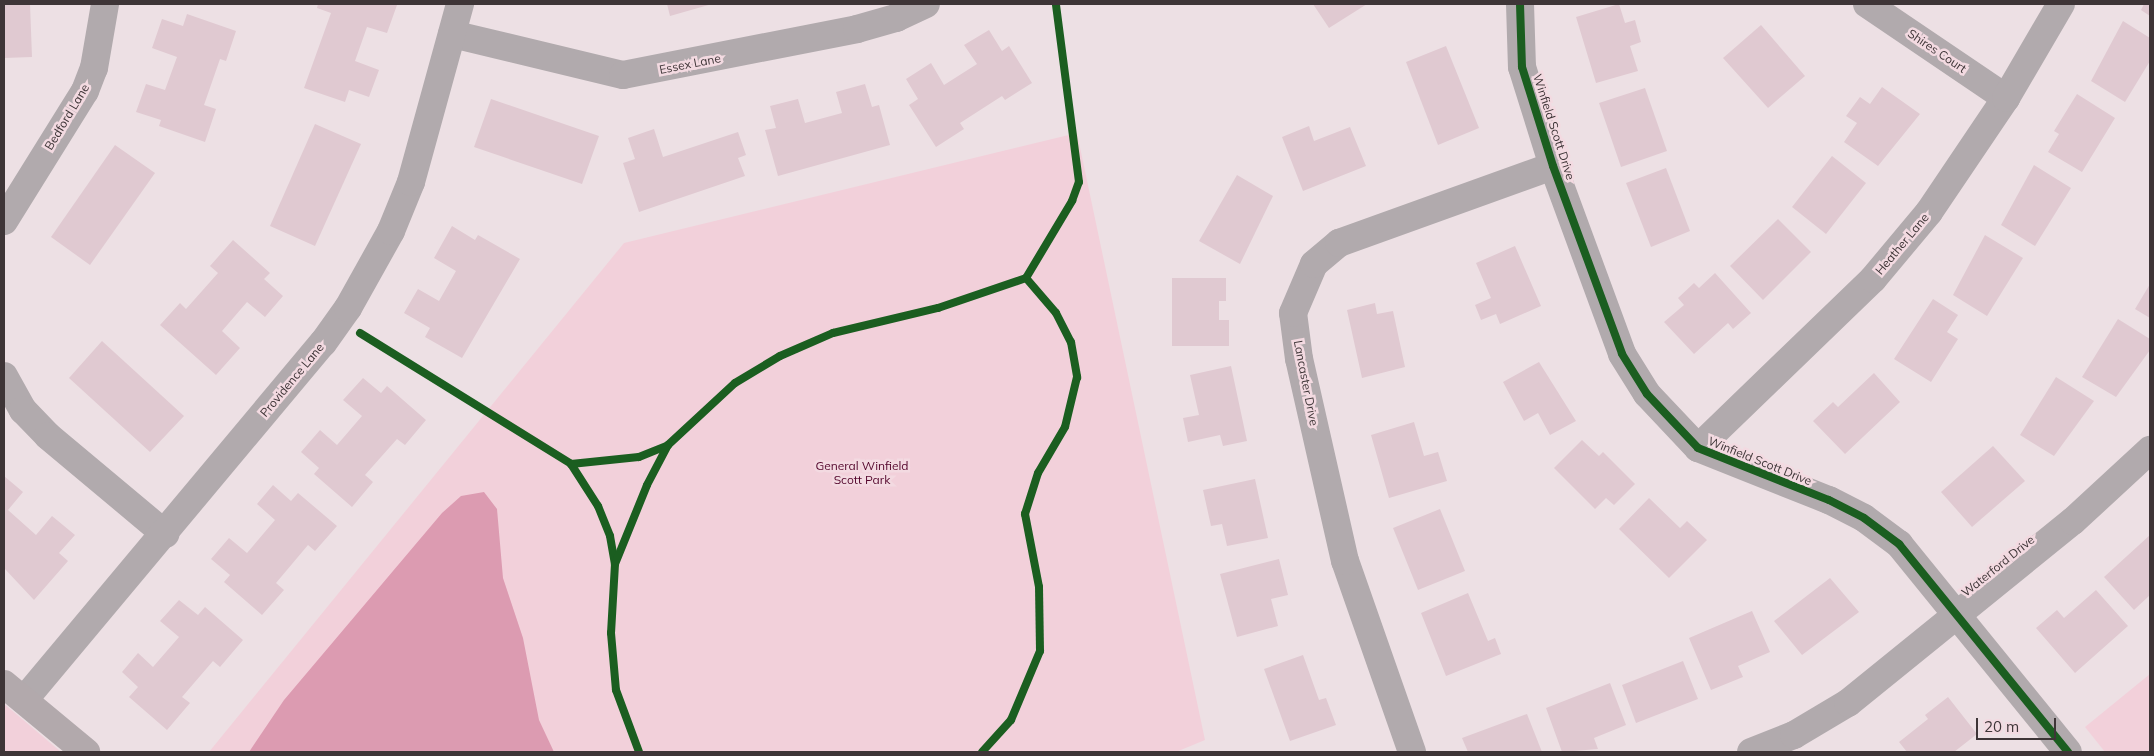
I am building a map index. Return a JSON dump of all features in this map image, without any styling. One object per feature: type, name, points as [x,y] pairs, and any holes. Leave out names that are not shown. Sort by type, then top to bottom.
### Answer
[{"type":"street","name":"Bedford Lane","points":[[4,221],[85,91],[94,68],[105,4]]},
{"type":"street","name":"Providence Lane","points":[[14,692],[165,534],[324,343],[370,273],[411,182],[460,4]]},
{"type":"street","name":"Essex Lane","points":[[452,34],[623,75],[857,29],[896,18],[926,4]]},
{"type":"street","name":"Winfield Scott Drive","points":[[1520,4],[1522,66],[1553,166],[1622,354],[1647,394],[1698,448],[1864,518],[1916,561],[2068,752]]},
{"type":"street","name":"Shires Court","points":[[1867,4],[2006,98]]},
{"type":"street","name":"Heather Lane","points":[[1698,448],[1873,278],[1929,212],[2006,98],[2061,4]]},
{"type":"street","name":"Lancaster Drive","points":[[1412,752],[1345,561],[1299,358],[1293,313],[1314,264],[1339,243],[1553,166]]},
{"type":"street","points":[[4,376],[24,410],[48,436],[165,534]]},
{"type":"street","name":"Waterford Drive","points":[[1751,752],[1794,735],[1848,703],[2073,522],[2150,450]]},
{"type":"street","points":[[14,692],[86,752]]},
{"type":"green space","name":"General Winfield Scott Park","points":[[1077,133],[1205,740],[1176,752],[209,752],[624,243]]},
{"type":"green space","points":[[2150,674],[2150,752],[2105,752],[2085,727]]},
{"type":"green space","points":[[4,704],[15,713],[61,752],[4,752]]},
{"type":"shaded area","points":[[484,492],[497,509],[503,578],[523,638],[539,720],[554,752],[249,752],[284,700],[442,513],[461,496]]},
{"type":"building","points":[[4,4],[30,4],[32,57],[4,58]]},
{"type":"building","points":[[318,4],[397,5],[387,33],[367,27],[355,61],[379,70],[369,97],[349,90],[345,102],[304,88],[331,13],[317,8]]},
{"type":"building","points":[[667,4],[712,4],[670,16]]},
{"type":"building","points":[[1313,4],[1367,4],[1329,28]]},
{"type":"building","points":[[1619,4],[1625,23],[1635,20],[1641,42],[1630,46],[1638,71],[1596,83],[1576,17]]},
{"type":"building","points":[[2144,4],[2150,4],[2150,16],[2141,10]]},
{"type":"building","points":[[187,14],[236,31],[226,61],[220,59],[204,105],[216,109],[205,142],[159,126],[161,120],[136,112],[146,84],[165,90],[177,57],[152,48],[162,19],[183,26]]},
{"type":"building","points":[[2123,21],[2150,38],[2150,61],[2125,102],[2091,81]]},
{"type":"building","points":[[1761,25],[1805,76],[1768,108],[1723,58]]},
{"type":"building","points":[[989,30],[1002,51],[1009,46],[1032,83],[1005,100],[1002,96],[960,123],[964,129],[936,147],[909,105],[918,99],[906,79],[931,63],[944,85],[977,64],[964,45]]},
{"type":"building","points":[[1446,46],[1479,128],[1438,145],[1406,62]]},
{"type":"building","points":[[865,84],[872,107],[879,105],[890,145],[778,176],[765,130],[776,128],[770,106],[798,99],[805,123],[842,113],[836,92]]},
{"type":"building","points":[[1882,87],[1920,114],[1878,166],[1844,142],[1857,123],[1846,116],[1860,97],[1870,104]]},
{"type":"building","points":[[1645,88],[1667,151],[1621,167],[1599,103]]},
{"type":"building","points":[[2077,94],[2115,118],[2082,172],[2048,152],[2059,134],[2054,131]]},
{"type":"building","points":[[491,99],[599,136],[582,184],[474,147]]},
{"type":"building","points":[[315,124],[361,144],[315,246],[270,226]]},
{"type":"building","points":[[1309,126],[1314,141],[1350,127],[1366,166],[1303,191],[1282,137]]},
{"type":"building","points":[[654,129],[663,157],[738,132],[746,155],[738,158],[745,176],[639,212],[623,163],[635,159],[628,138]]},
{"type":"building","points":[[115,145],[155,173],[90,265],[51,237]]},
{"type":"building","points":[[1832,156],[1866,183],[1826,234],[1792,207]]},
{"type":"building","points":[[2034,165],[2071,188],[2035,246],[2001,225]]},
{"type":"building","points":[[1666,168],[1690,231],[1651,247],[1626,183]]},
{"type":"building","points":[[1237,175],[1273,196],[1240,264],[1199,241]]},
{"type":"building","points":[[1778,219],[1811,252],[1763,300],[1730,266]]},
{"type":"building","points":[[452,226],[475,240],[478,235],[520,259],[462,358],[425,337],[430,328],[404,313],[418,289],[439,301],[456,271],[434,258]]},
{"type":"building","points":[[1985,235],[2023,258],[1987,316],[1953,295]]},
{"type":"building","points":[[233,240],[270,273],[264,279],[283,296],[265,317],[247,302],[222,331],[240,348],[216,375],[160,325],[180,303],[186,309],[218,273],[210,266]]},
{"type":"building","points":[[1515,246],[1541,306],[1500,324],[1496,314],[1481,320],[1475,305],[1491,298],[1476,263]]},
{"type":"building","points":[[1715,273],[1751,313],[1733,329],[1728,323],[1694,354],[1664,322],[1684,305],[1678,298],[1694,283],[1699,288]]},
{"type":"building","points":[[1172,278],[1226,278],[1226,301],[1219,301],[1219,320],[1229,320],[1229,346],[1172,346]]},
{"type":"building","points":[[2150,284],[2150,318],[2135,309]]},
{"type":"building","points":[[1933,299],[1958,315],[1947,332],[1958,339],[1931,382],[1894,359]]},
{"type":"building","points":[[1375,303],[1377,314],[1393,311],[1405,367],[1362,378],[1347,310]]},
{"type":"building","points":[[2118,319],[2150,339],[2150,350],[2116,397],[2082,377]]},
{"type":"building","points":[[102,341],[184,416],[150,452],[69,378]]},
{"type":"building","points":[[1539,362],[1576,421],[1550,435],[1538,413],[1524,421],[1503,382]]},
{"type":"building","points":[[1231,366],[1247,441],[1223,446],[1220,435],[1188,442],[1183,418],[1199,415],[1190,375]]},
{"type":"building","points":[[1874,373],[1900,402],[1845,454],[1813,421],[1833,402],[1838,407]]},
{"type":"building","points":[[2056,377],[2094,401],[2054,456],[2020,435]]},
{"type":"building","points":[[363,378],[381,393],[387,386],[426,420],[405,445],[397,439],[365,475],[373,482],[352,507],[314,474],[319,468],[301,452],[320,430],[337,445],[362,416],[343,400]]},
{"type":"building","points":[[1414,422],[1424,456],[1438,452],[1447,481],[1389,498],[1371,435]]},
{"type":"building","points":[[1582,440],[1599,456],[1603,452],[1635,484],[1614,505],[1606,498],[1595,509],[1554,468]]},
{"type":"building","points":[[1993,446],[2025,481],[1972,527],[1941,492]]},
{"type":"building","points":[[4,476],[23,492],[8,510],[36,535],[52,516],[75,535],[59,553],[68,561],[34,600],[4,568]]},
{"type":"building","points":[[1255,479],[1268,538],[1227,546],[1222,524],[1211,526],[1203,490]]},
{"type":"building","points":[[273,485],[291,501],[298,493],[337,526],[315,551],[308,545],[276,583],[284,590],[262,615],[224,582],[230,575],[211,559],[229,538],[247,553],[275,520],[257,504]]},
{"type":"building","points":[[1649,498],[1680,528],[1687,521],[1707,540],[1669,578],[1619,529]]},
{"type":"building","points":[[1440,509],[1465,571],[1418,590],[1393,528]]},
{"type":"building","points":[[2150,535],[2150,595],[2134,610],[2104,577]]},
{"type":"building","points":[[1279,559],[1288,595],[1271,599],[1278,626],[1237,637],[1220,574]]},
{"type":"building","points":[[1830,578],[1859,612],[1802,655],[1774,621]]},
{"type":"building","points":[[2096,590],[2128,626],[2075,673],[2036,628],[2057,610],[2064,618]]},
{"type":"building","points":[[1468,593],[1488,641],[1495,638],[1501,654],[1446,676],[1421,613]]},
{"type":"building","points":[[179,600],[198,615],[205,607],[243,640],[220,667],[213,661],[182,697],[190,703],[167,730],[129,697],[138,687],[122,672],[138,653],[153,667],[179,637],[160,621]]},
{"type":"building","points":[[1752,611],[1770,652],[1738,666],[1743,677],[1711,690],[1689,638]]},
{"type":"building","points":[[1303,655],[1319,700],[1326,698],[1336,725],[1290,741],[1264,669]]},
{"type":"building","points":[[1683,661],[1698,699],[1636,723],[1622,685]]},
{"type":"building","points":[[1610,683],[1626,725],[1594,738],[1598,749],[1562,752],[1546,708]]},
{"type":"building","points":[[1948,697],[1977,734],[1954,752],[1907,752],[1899,742],[1928,719],[1925,715]]},
{"type":"building","points":[[1527,714],[1542,752],[1468,752],[1462,738]]},
{"type":"cycle path","points":[[1026,278],[1072,201],[1079,182],[1056,4]]},
{"type":"cycle path","points":[[1520,4],[1522,67],[1553,166],[1622,354],[1647,394],[1698,448],[1829,500],[1864,518],[1899,544],[2068,752]]},
{"type":"cycle path","points":[[571,464],[639,457],[668,445],[735,383],[780,356],[833,333],[938,308],[1026,278],[1056,313],[1071,342],[1077,377],[1065,427],[1038,473],[1025,514],[1039,587],[1040,651],[1011,720],[982,752]]},
{"type":"cycle path","points":[[360,333],[571,464],[598,506],[610,536],[615,564],[611,633],[616,690],[639,752]]},
{"type":"cycle path","points":[[615,564],[647,485],[668,445]]}]
